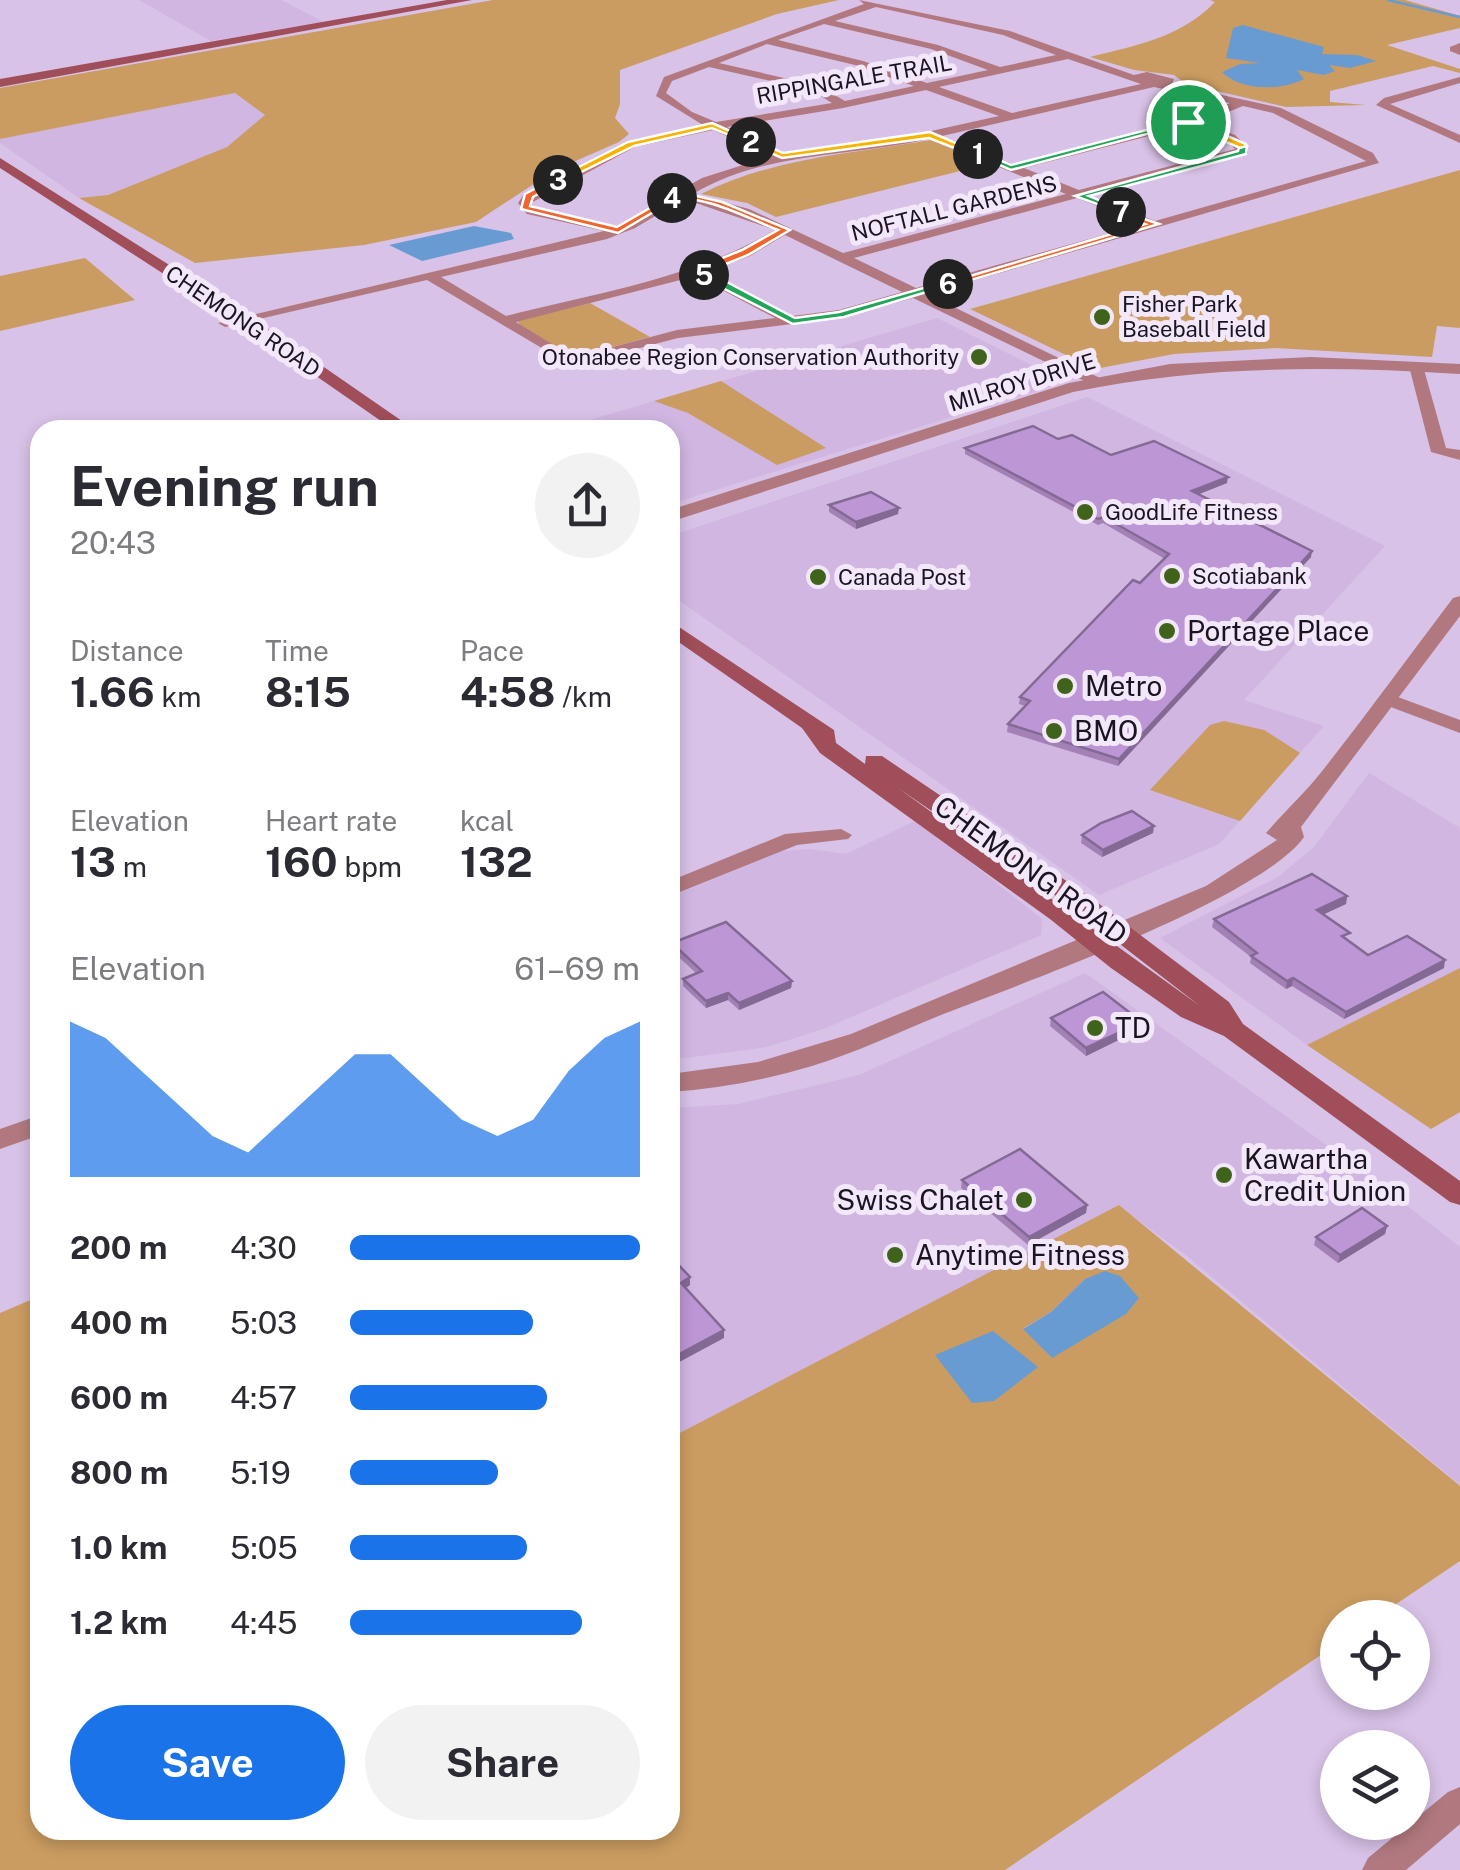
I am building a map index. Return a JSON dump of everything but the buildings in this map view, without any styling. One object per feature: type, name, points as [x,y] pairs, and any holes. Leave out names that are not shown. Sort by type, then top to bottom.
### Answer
[{"type":"main road","points":[[0,82],[466,0]]},
{"type":"main road","name":"CHEMONG ROAD","points":[[0,162],[78,216],[78,220],[390,420]]},
{"type":"main road","name":"CHEMONG ROAD","points":[[239,324],[367,420]]},
{"type":"main road","name":"CHEMONG ROAD","points":[[680,634],[812,728],[828,748],[1099,932],[1190,1011],[1233,1030],[1460,1195]]},
{"type":"street","points":[[431,278],[562,356],[576,357],[678,334],[840,314],[1373,163],[1369,156],[1302,120],[1111,70],[982,26],[860,0]]},
{"type":"street","points":[[782,156],[679,109],[660,94],[668,79],[766,40],[875,4]]},
{"type":"street","points":[[824,22],[934,47],[1001,71]]},
{"type":"street","points":[[766,40],[859,62],[1010,116]]},
{"type":"street","name":"RIPPINGALE TRAIL","points":[[618,230],[532,212],[524,203],[528,196],[631,144],[712,126],[843,105],[1070,56]]},
{"type":"street","points":[[706,63],[815,88],[843,105]]},
{"type":"street","points":[[1460,80],[1382,105],[1460,139]]},
{"type":"street","points":[[239,324],[354,299],[357,295],[618,230],[680,194],[744,166],[782,156],[930,135],[1149,81]]},
{"type":"street","points":[[1011,168],[1188,122],[1242,102]]},
{"type":"street","name":"NOFTALL GARDENS","points":[[842,257],[1242,152],[1240,144],[1188,122]]},
{"type":"street","points":[[930,135],[1155,224]]},
{"type":"street","points":[[680,194],[744,212],[785,230],[1097,382]]},
{"type":"street","points":[[504,321],[698,271],[785,230]]},
{"type":"street","points":[[698,271],[793,321]]},
{"type":"street","name":"MILROY DRIVE","points":[[680,513],[1097,382],[1174,366],[1316,359],[1460,369]]},
{"type":"street","points":[[1416,366],[1440,452],[1460,455]]},
{"type":"street","points":[[680,1081],[807,1058],[847,1046],[941,1004],[974,995],[1217,872],[1289,826],[1460,602]]},
{"type":"street","points":[[1386,700],[1460,727]]},
{"type":"street","points":[[680,885],[793,839],[841,836]]},
{"type":"street","points":[[0,1140],[30,1128]]},
{"type":"street","points":[[1380,1870],[1460,1802]]},
{"type":"shaded area","points":[[139,0],[281,0],[324,22],[211,41]]},
{"type":"shaded area","points":[[493,0],[839,0],[777,14],[620,70],[620,104],[615,118],[629,134],[619,142],[555,170],[476,222],[364,245],[195,263],[79,198],[108,195],[227,147],[265,115],[235,93],[0,139],[0,88]]},
{"type":"shaded area","points":[[1210,0],[1405,0],[1460,16],[1460,28],[1387,45],[1460,69],[1460,73],[1433,66],[1330,91],[1330,102],[1366,105],[1286,107],[1186,84],[1174,75],[1134,70],[1090,57],[1172,32],[1202,14],[1215,2]]},
{"type":"shaded area","points":[[235,93],[265,115],[227,147],[108,195],[79,198],[0,143],[0,139]]},
{"type":"shaded area","points":[[931,140],[988,164],[776,217],[747,203],[701,194],[785,164]]},
{"type":"shaded area","points":[[1460,170],[1460,328],[1437,326],[1432,357],[1275,348],[1174,354],[1095,369],[970,309]]},
{"type":"shaded area","points":[[85,258],[135,300],[0,331],[0,276]]},
{"type":"shaded area","points":[[590,303],[650,337],[596,350],[563,351],[547,346],[517,321]]},
{"type":"shaded area","points":[[937,318],[1065,382],[680,501],[680,420],[590,420]]},
{"type":"shaded area","points":[[721,381],[826,448],[777,465],[688,413],[654,401]]},
{"type":"shaded area","points":[[1087,397],[1385,546],[1244,700],[1324,726],[1219,844],[1099,895],[680,601],[680,533]]},
{"type":"shaded area","points":[[1224,721],[1264,730],[1300,753],[1240,821],[1150,790],[1210,725]]},
{"type":"shaded area","points":[[1369,773],[1460,828],[1460,968],[1307,1045],[1160,938],[1278,877],[1314,847]]},
{"type":"shaded area","points":[[917,820],[1042,919],[1041,935],[826,1028],[767,1047],[680,1059],[680,893],[782,851],[809,849],[846,854]]},
{"type":"shaded area","points":[[1460,968],[1460,1112],[1431,1129],[1307,1045]]},
{"type":"shaded area","points":[[1085,973],[1353,1164],[1460,1247],[1460,1485],[1187,1256],[1119,1206],[680,1433],[680,1107],[738,1104],[859,1075]]},
{"type":"shaded area","points":[[1119,1205],[1460,1486],[1460,1561],[1402,1600],[1320,1600],[1320,1656],[1005,1870],[0,1870],[0,1313],[30,1300],[30,1840],[680,1840],[680,1433]],"holes":[[[1085,1279],[1052,1358],[1024,1328],[1051,1312]]]},
{"type":"water","points":[[1243,25],[1324,47],[1322,54],[1357,55],[1376,61],[1350,68],[1329,65],[1335,71],[1324,75],[1297,70],[1304,79],[1284,86],[1250,86],[1222,72],[1240,64],[1260,63],[1226,58],[1233,28]]},
{"type":"water","points":[[474,226],[511,233],[514,239],[422,261],[389,245]]},
{"type":"water","points":[[1105,1271],[1120,1276],[1139,1298],[1126,1314],[1052,1358],[1023,1329],[1051,1312],[1085,1279]]},
{"type":"water","points":[[993,1331],[1038,1367],[994,1401],[972,1403],[935,1355]]},
{"type":"waterway","points":[[1388,0],[1460,17]]},
{"type":"place","name":"Fisher Park Baseball Field","points":[[1102,317]]},
{"type":"place","name":"Otonabee Region Conservation Authority","points":[[979,357]]},
{"type":"place","name":"GoodLife Fitness","points":[[1085,512]]},
{"type":"place","name":"Scotiabank","points":[[1172,576]]},
{"type":"place","name":"Canada Post","points":[[818,577]]},
{"type":"place","name":"Portage Place","points":[[1167,631]]},
{"type":"place","name":"Metro","points":[[1065,686]]},
{"type":"place","name":"BMO","points":[[1054,731]]},
{"type":"place","name":"TD","points":[[1095,1028]]},
{"type":"place","name":"Kawartha Credit Union","points":[[1224,1175]]},
{"type":"place","name":"Swiss Chalet","points":[[1024,1200]]},
{"type":"place","name":"Anytime Fitness","points":[[895,1255]]},
{"type":"route","points":[[1188,122],[1240,144],[1244,150],[1080,196],[1155,224],[904,297],[840,314],[793,321],[698,271],[785,230],[766,220],[680,194],[618,230],[532,212],[524,203],[528,196],[631,144],[712,126],[782,156],[930,135],[1011,168],[1188,122]]}]
